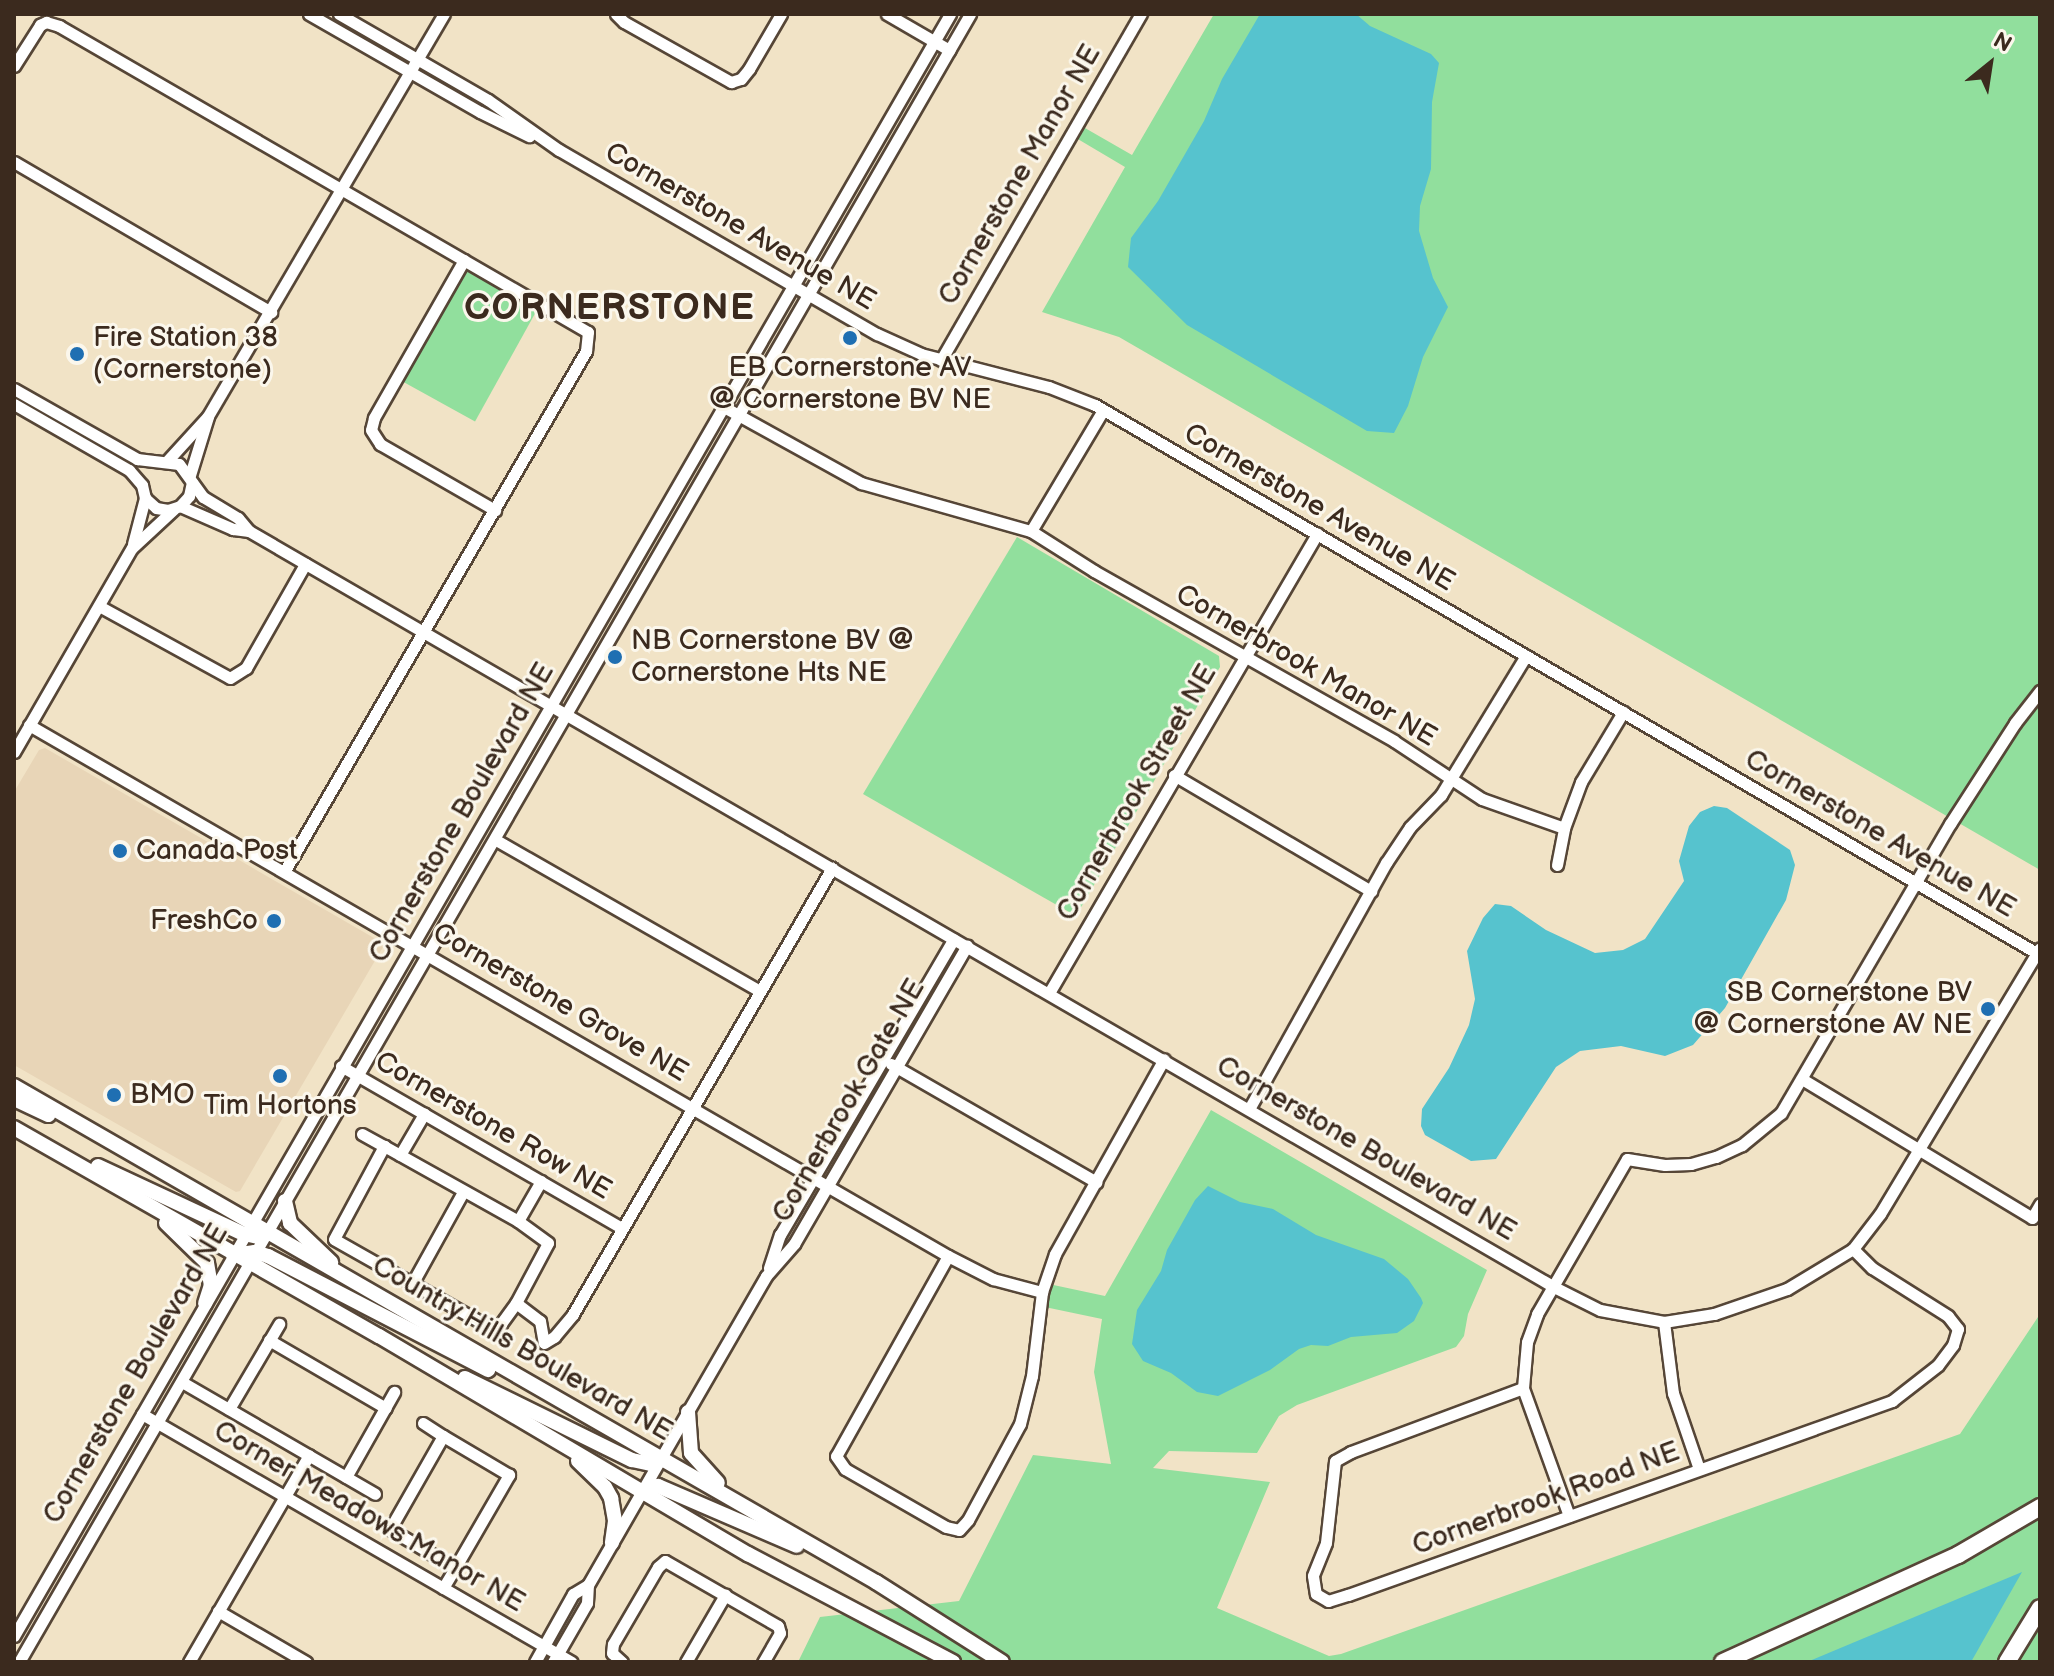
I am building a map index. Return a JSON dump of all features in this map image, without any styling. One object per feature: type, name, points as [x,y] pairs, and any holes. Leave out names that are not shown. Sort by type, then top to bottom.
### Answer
[{"type":"highway","points":[[1723,1662],[1958,1555],[2040,1507]]},
{"type":"highway","points":[[2007,1662],[2040,1608]]},
{"type":"main road","points":[[14,1086],[100,1136],[258,1237],[267,1233]]},
{"type":"main road","points":[[14,1099],[100,1136]]},
{"type":"main road","points":[[14,1128],[247,1228]]},
{"type":"main road","points":[[14,1128],[233,1255],[252,1257],[486,1370],[555,1398]]},
{"type":"main road","points":[[138,1199],[193,1246],[207,1263],[211,1285],[205,1303]]},
{"type":"main road","points":[[285,1201],[287,1215],[297,1231],[358,1286]]},
{"type":"main road","name":"Country Hills Boulevard NE","points":[[267,1233],[839,1561],[1002,1662]]},
{"type":"main road","points":[[252,1257],[379,1336],[748,1554],[953,1662]]},
{"type":"main road","points":[[379,1336],[632,1460],[651,1464],[661,1458]]},
{"type":"main road","points":[[688,1412],[688,1446],[695,1460],[707,1475],[763,1518]]},
{"type":"main road","points":[[554,1440],[596,1477],[611,1498],[615,1521],[612,1543]]},
{"type":"main road","points":[[642,1492],[658,1486],[839,1561]]},
{"type":"street","name":"Cornerstone Avenue NE","points":[[309,14],[480,112],[559,150],[877,334],[941,360],[1058,390],[1103,410],[2039,952]]},
{"type":"street","name":"Cornerstone Avenue NE","points":[[339,14],[488,100],[559,150]]},
{"type":"street","points":[[168,460],[208,416],[444,14]]},
{"type":"street","points":[[616,14],[624,22],[731,82],[741,79],[749,69],[781,14]]},
{"type":"street","points":[[887,14],[949,50]]},
{"type":"street","name":"Cornerstone Boulevard NE","points":[[14,1636],[950,14]]},
{"type":"street","name":"Cornerstone Boulevard NE","points":[[19,1662],[568,716],[970,14]]},
{"type":"street","name":"Cornerstone Manor NE","points":[[941,360],[1141,14]]},
{"type":"street","points":[[14,66],[35,31],[46,22],[52,23],[577,324],[590,338],[586,351],[495,510],[284,872]]},
{"type":"street","points":[[14,162],[271,312]]},
{"type":"street","points":[[464,260],[374,418],[371,430],[380,444],[495,510]]},
{"type":"street","points":[[14,389],[137,459],[154,463],[168,460],[179,464],[203,497],[238,518],[249,531],[568,716]]},
{"type":"street","points":[[14,404],[129,470],[156,508],[177,508],[233,529],[249,531]]},
{"type":"street","name":"Cornerbrook Manor NE","points":[[724,407],[861,483],[1031,531],[1094,571],[1394,741],[1482,799],[1564,828]]},
{"type":"street","points":[[1031,531],[1103,410]]},
{"type":"street","points":[[132,548],[189,496],[208,416]]},
{"type":"street","points":[[14,752],[132,548],[144,476],[154,463]]},
{"type":"street","name":"Cornerbrook Street NE","points":[[1049,993],[1317,534]]},
{"type":"street","points":[[99,606],[230,678],[246,668],[305,564]]},
{"type":"street","points":[[1249,1109],[1398,843],[1451,779],[1526,656]]},
{"type":"street","points":[[1569,1516],[1523,1388],[1527,1342],[1537,1314],[1627,1159],[1643,1163],[1691,1164],[1742,1145],[1781,1113],[1983,771],[2040,691]]},
{"type":"street","points":[[1557,865],[1564,828],[1594,758],[1623,712]]},
{"type":"street","name":"Cornerstone Boulevard NE","points":[[568,716],[1554,1287],[1600,1310],[1664,1322],[1714,1314],[1756,1301],[1824,1269],[1853,1249],[1873,1225],[2039,952]]},
{"type":"street","name":"Cornerstone Grove NE","points":[[29,725],[948,1256],[993,1279],[1042,1292]]},
{"type":"street","points":[[1174,775],[1371,891]]},
{"type":"street","points":[[496,840],[760,991]]},
{"type":"street","points":[[516,1303],[540,1321],[544,1343],[573,1314],[832,868]]},
{"type":"street","name":"Cornerbrook Gate NE","points":[[588,1585],[766,1276],[794,1244],[821,1183],[884,1059],[954,939]]},
{"type":"street","name":"Cornerbrook Gate NE","points":[[821,1183],[897,1067],[967,946]]},
{"type":"street","points":[[884,1059],[1096,1182]]},
{"type":"street","points":[[948,1256],[836,1456],[845,1469],[953,1530],[959,1530],[968,1520],[1020,1424],[1032,1376],[1042,1292],[1060,1244],[1164,1059]]},
{"type":"street","name":"Cornerstone Row NE","points":[[341,1066],[622,1228]]},
{"type":"street","points":[[1802,1079],[2032,1218],[2040,1204]]},
{"type":"street","points":[[400,1155],[424,1114]]},
{"type":"street","points":[[362,1134],[384,1146],[400,1155],[463,1192],[518,1221],[548,1243],[516,1303],[501,1324],[491,1328],[334,1239],[384,1146]]},
{"type":"street","points":[[518,1221],[541,1181]]},
{"type":"street","points":[[412,1284],[463,1192]]},
{"type":"street","name":"Cornerbrook Road NE","points":[[1523,1388],[1351,1452],[1335,1461],[1330,1522],[1313,1576],[1313,1588],[1328,1601],[1892,1401],[1925,1379],[1953,1345],[1958,1329],[1954,1322],[1872,1268],[1853,1249]]},
{"type":"street","points":[[1664,1322],[1673,1393],[1699,1469]]},
{"type":"street","points":[[229,1409],[279,1324]]},
{"type":"street","points":[[269,1340],[386,1408]]},
{"type":"street","points":[[182,1382],[375,1494]]},
{"type":"street","points":[[346,1477],[394,1392]]},
{"type":"street","name":"Corner Meadows Manor NE","points":[[142,1414],[543,1646],[555,1658],[571,1662]]},
{"type":"street","points":[[423,1423],[509,1475],[443,1588]]},
{"type":"street","points":[[443,1436],[390,1529],[455,1568]]},
{"type":"street","points":[[189,1662],[309,1455]]},
{"type":"street","points":[[622,1662],[612,1653],[613,1644],[660,1564],[671,1563],[780,1628],[763,1662]]},
{"type":"street","points":[[535,1662],[573,1594],[588,1585]]},
{"type":"street","points":[[555,1658],[587,1603],[588,1585]]},
{"type":"street","points":[[686,1662],[725,1595]]},
{"type":"street","points":[[218,1611],[306,1662]]},
{"type":"shaded area","points":[[45,748],[381,942],[383,947],[240,1191],[236,1192],[14,1065],[14,792],[39,750]]},
{"type":"green space","points":[[1214,14],[2040,14],[2040,870],[1119,337],[1042,312],[1125,167],[1071,135],[1078,124],[1132,155]]},
{"type":"green space","points":[[464,260],[541,303],[475,422],[398,379]]},
{"type":"green space","points":[[1017,537],[1219,656],[1220,667],[1076,916],[863,794]]},
{"type":"green space","points":[[1211,1110],[1487,1270],[1468,1314],[1464,1336],[1456,1347],[1297,1405],[1279,1416],[1257,1453],[1169,1451],[1153,1468],[1270,1482],[1217,1608],[1329,1656],[1341,1654],[1960,1434],[2040,1314],[2040,1662],[798,1662],[820,1617],[959,1601],[1033,1455],[1111,1464],[1094,1372],[1102,1319],[1040,1306],[1044,1283],[1105,1296]]},
{"type":"water","points":[[1260,14],[1356,14],[1370,26],[1431,54],[1439,63],[1432,102],[1431,169],[1420,206],[1419,231],[1433,278],[1448,307],[1423,357],[1408,406],[1394,433],[1367,431],[1187,325],[1128,267],[1131,238],[1158,201]]},
{"type":"water","points":[[1714,806],[1727,808],[1790,850],[1795,865],[1786,900],[1725,1008],[1693,1045],[1665,1056],[1621,1046],[1580,1051],[1556,1067],[1496,1159],[1471,1161],[1425,1135],[1421,1126],[1422,1109],[1449,1068],[1469,1025],[1475,999],[1467,951],[1483,918],[1495,904],[1511,906],[1546,930],[1595,953],[1623,950],[1645,939],[1684,881],[1679,861],[1689,826],[1700,812]]},
{"type":"water","points":[[1208,1186],[1240,1202],[1273,1209],[1316,1235],[1384,1259],[1408,1279],[1421,1298],[1423,1303],[1414,1321],[1397,1333],[1351,1337],[1328,1346],[1311,1345],[1299,1349],[1270,1370],[1218,1396],[1197,1392],[1171,1373],[1143,1361],[1132,1344],[1137,1310],[1161,1271],[1167,1250],[1195,1200]]},
{"type":"water","points":[[2022,1572],[1971,1662],[1807,1662]]},
{"type":"place","name":"EB Cornerstone AV @ Cornerstone BV NE","points":[[850,338]]},
{"type":"place","name":"Fire Station 38 (Cornerstone)","points":[[77,354]]},
{"type":"place","name":"NB Cornerstone BV @ Cornerstone Hts NE","points":[[615,657]]},
{"type":"place","name":"Canada Post","points":[[120,851]]},
{"type":"place","name":"FreshCo","points":[[274,921]]},
{"type":"place","name":"SB Cornerstone BV @ Cornerstone AV NE","points":[[1988,1009]]},
{"type":"place","name":"Tim Hortons","points":[[280,1076]]},
{"type":"place","name":"BMO","points":[[114,1095]]},
{"type":"district","name":"CORNERSTONE","points":[[610,309]]}]
